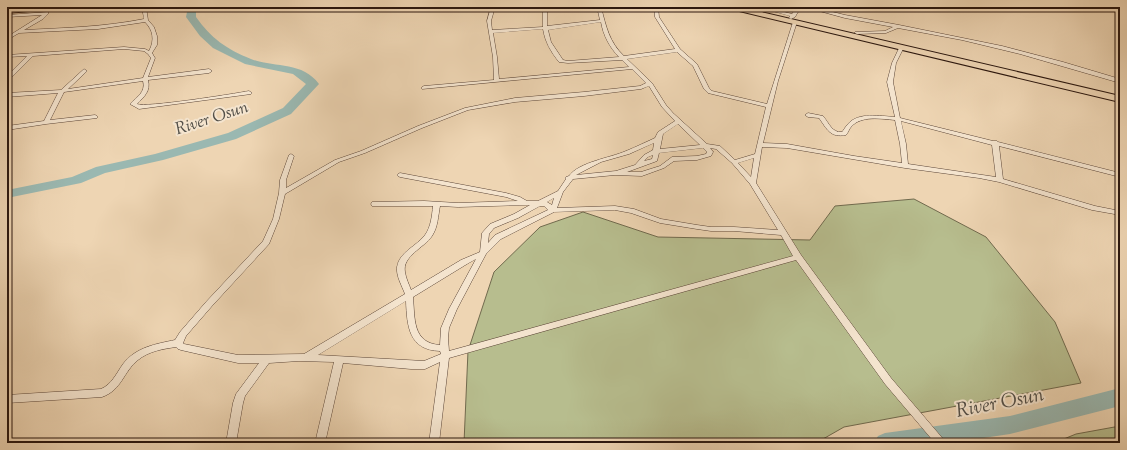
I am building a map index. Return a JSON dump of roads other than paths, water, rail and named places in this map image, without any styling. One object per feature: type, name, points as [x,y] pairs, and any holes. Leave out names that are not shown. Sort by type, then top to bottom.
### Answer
[{"type":"highway","points":[[7,10],[28,7]]},
{"type":"highway","points":[[7,10],[53,7]]},
{"type":"highway","points":[[731,7],[857,33],[1119,97]]},
{"type":"highway","points":[[744,7],[902,48],[1119,97]]},
{"type":"street","points":[[144,7],[146,20],[152,25],[156,39],[150,53]]},
{"type":"street","points":[[493,7],[489,21],[497,81]]},
{"type":"street","points":[[545,7],[544,28],[547,40],[561,61],[568,62],[624,58],[678,50]]},
{"type":"street","points":[[599,7],[602,21],[610,42],[632,68],[650,84],[664,106],[710,152],[709,155],[697,158],[655,160],[615,173]]},
{"type":"street","points":[[656,7],[657,17],[678,50],[695,66],[710,92],[769,106]]},
{"type":"street","points":[[760,7],[793,19]]},
{"type":"street","points":[[753,183],[757,155],[769,106],[793,19],[799,7]]},
{"type":"street","points":[[807,7],[1028,54],[1120,81]]},
{"type":"street","points":[[7,16],[46,13],[41,18],[7,39]]},
{"type":"street","points":[[18,32],[103,28],[146,20]]},
{"type":"street","points":[[490,32],[544,28],[602,21]]},
{"type":"street","points":[[857,33],[886,32],[899,26]]},
{"type":"street","points":[[7,56],[139,48],[150,53],[153,58],[145,79],[147,86],[142,96],[133,104],[135,106],[158,105],[249,93]]},
{"type":"street","points":[[902,48],[894,63],[890,82],[895,113],[898,119],[905,166]]},
{"type":"street","points":[[7,79],[32,54]]},
{"type":"street","points":[[424,88],[632,68]]},
{"type":"street","points":[[46,122],[62,91],[84,70]]},
{"type":"street","points":[[7,95],[62,91],[209,71]]},
{"type":"street","points":[[282,192],[337,161],[363,152],[420,127],[467,109],[515,100],[584,94],[641,87],[650,84]]},
{"type":"street","points":[[1119,97],[1120,107]]},
{"type":"street","points":[[808,115],[821,117],[831,132],[837,135],[844,134],[849,124],[861,119],[871,117],[898,119],[1120,174]]},
{"type":"street","points":[[7,128],[95,117]]},
{"type":"street","points":[[655,160],[660,133],[679,121]]},
{"type":"street","points":[[553,210],[560,192],[568,178],[574,173],[599,161],[627,153],[658,139]]},
{"type":"street","points":[[995,142],[1000,180]]},
{"type":"street","points":[[760,145],[787,146],[1000,180],[1066,201],[1120,213]]},
{"type":"street","points":[[637,166],[646,156],[657,150],[705,146],[716,146],[734,162],[753,183],[798,257],[888,381],[925,422],[941,443]]},
{"type":"street","points":[[734,162],[757,155]]},
{"type":"street","points":[[7,399],[102,393],[110,389],[117,382],[130,362],[137,355],[152,348],[178,342],[209,304],[266,242],[276,220],[283,180],[291,156]]},
{"type":"street","points":[[568,178],[615,173],[642,174],[662,167],[672,159]]},
{"type":"street","points":[[400,175],[506,195],[518,198],[526,203]]},
{"type":"street","points":[[483,253],[487,230],[501,221],[516,216],[560,192]]},
{"type":"street","points":[[374,204],[526,203],[546,204],[553,210]]},
{"type":"street","points":[[436,204],[431,229],[427,238],[406,258],[402,266],[401,273],[409,296],[410,312],[416,338],[429,347],[444,352]]},
{"type":"street","points":[[434,443],[444,352],[445,328],[453,309],[483,253],[498,236],[553,210],[614,208],[632,211],[660,221],[697,227],[784,233]]},
{"type":"street","points":[[516,216],[537,217]]},
{"type":"street","points":[[307,358],[464,262],[483,253]]},
{"type":"street","points":[[178,342],[181,347],[192,348],[214,355],[265,361],[307,358],[425,365],[444,352],[798,257]]},
{"type":"street","points":[[320,443],[339,360]]},
{"type":"street","points":[[231,443],[239,398],[265,361]]},
{"type":"waterway","name":"River Osun","points":[[7,194],[76,180],[101,170],[158,157],[232,136],[287,111],[313,84],[296,71],[249,62],[217,46],[203,34],[191,17],[192,7]]},
{"type":"waterway","name":"River Osun","points":[[885,443],[1010,425],[1120,397]]}]
